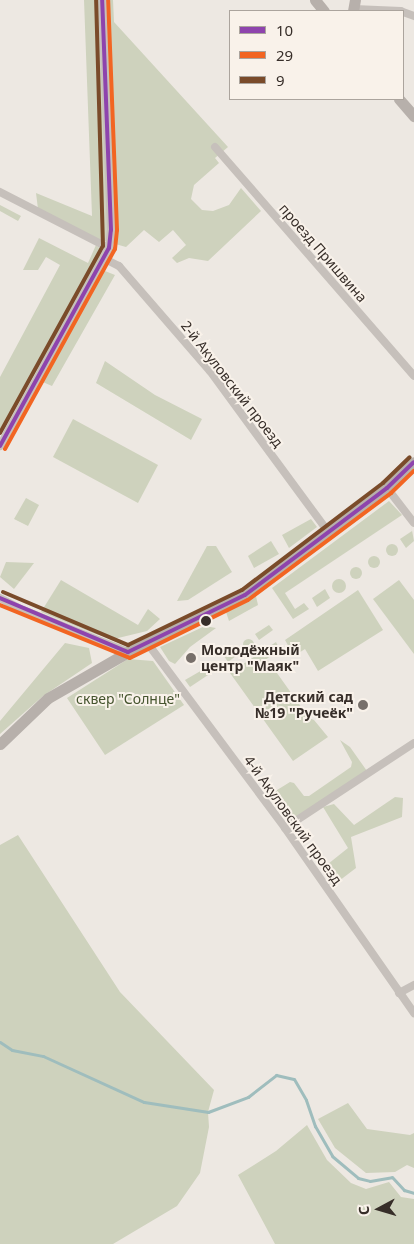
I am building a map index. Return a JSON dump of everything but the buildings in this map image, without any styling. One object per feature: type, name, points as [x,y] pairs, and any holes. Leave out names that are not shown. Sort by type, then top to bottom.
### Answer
[{"type":"street","points":[[0,446],[105,259],[109,248],[112,230],[102,0]]},
{"type":"street","points":[[315,0],[323,10]]},
{"type":"street","points":[[354,7],[383,10]]},
{"type":"street","points":[[400,100],[414,116]]},
{"type":"street","name":"проезд Пришвина","points":[[215,147],[414,376]]},
{"type":"street","points":[[0,192],[109,248]]},
{"type":"street","name":"2-й Акуловский проезд","points":[[105,259],[119,266],[210,371],[329,533]]},
{"type":"street","points":[[0,744],[48,698],[128,652],[148,644],[245,595],[388,488],[414,462]]},
{"type":"street","points":[[388,488],[414,523]]},
{"type":"street","points":[[0,598],[23,610],[128,652]]},
{"type":"street","name":"4-й Акуловский проезд","points":[[148,644],[285,828],[414,1013]]},
{"type":"street","points":[[285,828],[414,743]]},
{"type":"street","points":[[399,993],[414,985]]},
{"type":"green space","points":[[84,0],[113,0],[114,22],[228,147],[215,158],[219,163],[194,185],[191,199],[202,210],[213,211],[229,205],[241,188],[261,211],[208,261],[189,258],[177,263],[172,258],[186,245],[173,230],[159,242],[144,230],[126,247],[94,238],[38,209],[36,193],[92,216]]},
{"type":"green space","points":[[0,205],[21,216],[18,221],[0,211]]},
{"type":"green space","points":[[39,238],[88,263],[96,245],[108,256],[100,269],[115,275],[52,386],[38,380],[95,278],[0,429],[0,377],[60,265],[46,257],[38,270],[23,270]]},
{"type":"green space","points":[[105,361],[155,395],[202,419],[191,440],[96,383]]},
{"type":"green space","points":[[73,419],[158,465],[138,503],[53,457]]},
{"type":"green space","points":[[26,498],[39,505],[28,526],[14,519]]},
{"type":"green space","points":[[389,501],[402,515],[285,593],[295,609],[304,603],[309,609],[293,619],[272,588]]},
{"type":"green space","points":[[311,519],[317,527],[289,548],[282,535]]},
{"type":"green space","points":[[411,525],[414,541],[406,548],[400,539],[412,531]]},
{"type":"green space","points":[[271,541],[279,554],[254,568],[248,556]]},
{"type":"green space","points":[[390,544],[394,544],[398,550],[394,556],[390,556],[386,552],[386,548]]},
{"type":"green space","points":[[207,546],[216,546],[232,572],[188,600],[177,601]]},
{"type":"green space","points":[[376,556],[379,557],[379,567],[372,568],[369,567],[368,560],[369,557]]},
{"type":"green space","points":[[6,562],[34,563],[14,589],[0,577]]},
{"type":"green space","points":[[354,567],[358,567],[362,573],[358,579],[354,579],[350,575],[350,571]]},
{"type":"green space","points":[[339,579],[344,581],[346,586],[344,591],[339,593],[334,591],[332,586],[334,581]]},
{"type":"green space","points":[[61,580],[138,625],[148,609],[160,619],[147,631],[114,639],[95,634],[41,612]]},
{"type":"green space","points":[[399,580],[414,600],[414,654],[373,599]]},
{"type":"green space","points":[[325,589],[330,598],[317,607],[312,598]]},
{"type":"green space","points":[[358,590],[383,630],[318,671],[305,649],[294,656],[285,640]]},
{"type":"green space","points":[[255,592],[258,605],[229,621],[226,612],[228,607]]},
{"type":"green space","points":[[269,625],[273,630],[259,640],[255,634]]},
{"type":"green space","points":[[205,626],[216,628],[190,647],[175,664],[169,661],[160,647]]},
{"type":"green space","points":[[248,638],[254,644],[248,650],[242,644]]},
{"type":"green space","points":[[276,642],[278,646],[275,653],[258,665],[267,659],[309,718],[314,720],[328,737],[293,761],[230,673]]},
{"type":"green space","points":[[65,643],[89,648],[92,663],[43,696],[0,734],[0,721]]},
{"type":"green space","points":[[236,648],[240,653],[228,662],[224,656]]},
{"type":"green space","name":"сквер \"Солнце\"","points":[[128,659],[153,661],[184,705],[105,755],[67,698]]},
{"type":"green space","points":[[204,669],[208,675],[190,687],[185,680]]},
{"type":"green space","points":[[340,740],[350,747],[367,771],[297,817],[287,817],[269,795],[290,782],[294,783],[304,796],[309,796],[351,767],[352,762]]},
{"type":"green space","points":[[395,797],[403,798],[402,817],[351,837],[356,868],[335,884],[323,868],[348,848],[323,807],[334,804],[354,825]]},
{"type":"green space","points":[[18,835],[120,992],[214,1090],[208,1112],[209,1127],[200,1173],[177,1206],[113,1244],[0,1244],[0,845]]},
{"type":"green space","points":[[348,1103],[367,1129],[410,1135],[414,1133],[414,1168],[407,1165],[395,1172],[366,1173],[335,1148],[318,1119]]},
{"type":"green space","points":[[307,1125],[327,1160],[351,1183],[366,1189],[389,1182],[401,1197],[414,1199],[414,1244],[275,1244],[238,1175],[276,1151]]},
{"type":"waterway","points":[[0,1042],[12,1050],[43,1056],[144,1102],[208,1112],[248,1097],[276,1075],[294,1079],[306,1100],[315,1126],[332,1156],[358,1178],[370,1181],[392,1177],[404,1190],[414,1193]]},
{"type":"transit line","name":"9","points":[[0,433],[103,246],[96,0]]},
{"type":"transit line","name":"10","points":[[0,446],[109,248],[111,230],[102,0]]},
{"type":"transit line","name":"29","points":[[5,449],[115,249],[117,230],[108,0]]},
{"type":"transit line","name":"9","points":[[3,592],[128,645],[242,590],[383,483],[410,457]]},
{"type":"transit line","name":"10","points":[[0,598],[128,652],[245,595],[387,488],[414,462]]},
{"type":"transit line","name":"29","points":[[0,605],[130,658],[248,600],[391,493],[414,471]]},
{"type":"place","name":"Молодёжный центр \"Маяк\"","points":[[191,658]]},
{"type":"place","name":"Детский сад №19 \"Ручеёк\"","points":[[363,705]]}]
